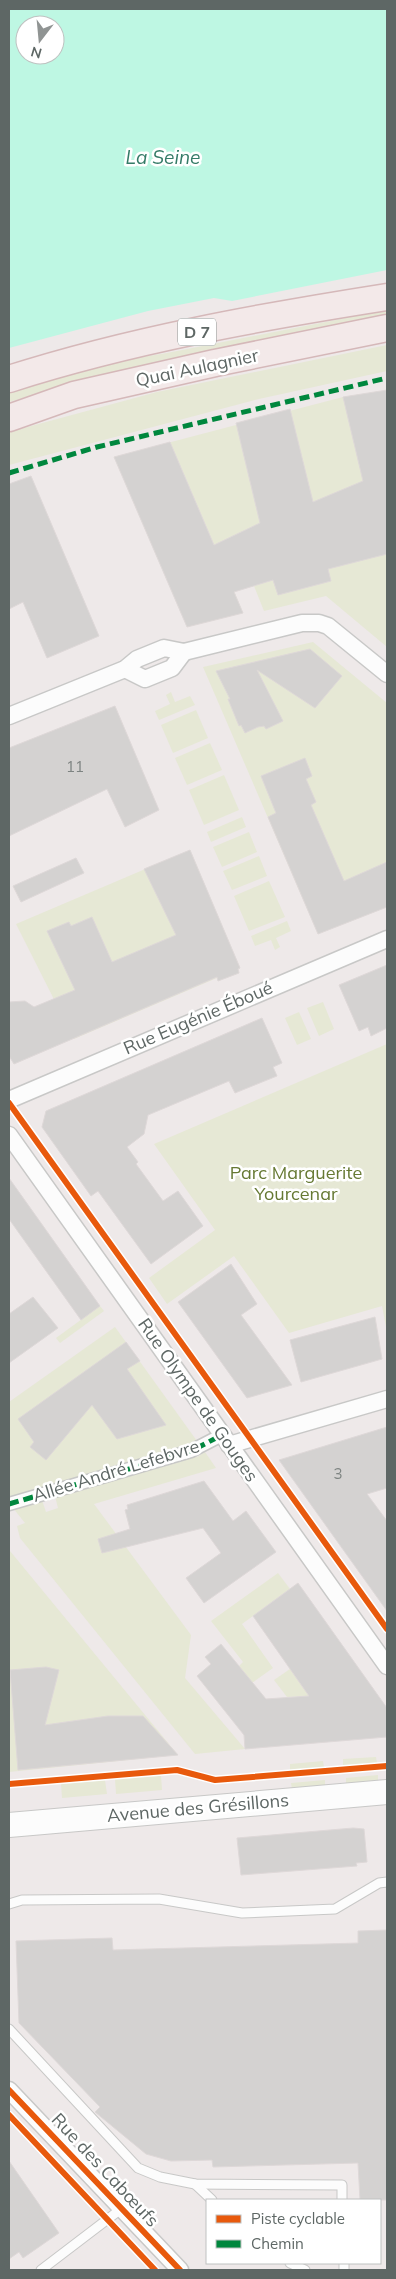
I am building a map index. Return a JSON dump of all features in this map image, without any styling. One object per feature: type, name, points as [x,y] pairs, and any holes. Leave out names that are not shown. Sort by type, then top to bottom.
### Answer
[{"type":"main road","name":"Quai Aulagnier","points":[[9,378],[95,354],[183,334],[387,298]]},
{"type":"main road","name":"Quai Aulagnier","points":[[9,418],[74,396],[215,363],[387,328]]},
{"type":"main road","name":"Avenue des Grésillons","points":[[9,1825],[387,1792]]},
{"type":"street","points":[[9,716],[125,669],[137,659],[164,648],[184,652],[302,623],[319,623],[334,630],[387,674]]},
{"type":"street","name":"Rue Eugénie Éboué","points":[[9,1100],[387,939]]},
{"type":"street","name":"Rue Olympe de Gouges","points":[[9,1135],[387,1666]]},
{"type":"street","points":[[226,1440],[387,1399]]},
{"type":"street","name":"Allée André Lefebvre","points":[[9,1504],[226,1440]]},
{"type":"street","name":"Rue des Cabœufs","points":[[9,2090],[180,2270]]},
{"type":"lane","points":[[9,1904],[22,1900],[159,1899],[242,1913],[335,1909],[379,1883],[387,1882]]},
{"type":"lane","points":[[9,2029],[138,2168],[160,2177],[195,2184],[342,2185],[342,2199]]},
{"type":"lane","points":[[195,2184],[211,2199]]},
{"type":"lane","points":[[41,2270],[122,2209]]},
{"type":"lane","points":[[292,2264],[304,2270]]},
{"type":"green space","points":[[387,310],[387,317],[91,378],[9,402],[9,388],[111,362],[167,353]]},
{"type":"green space","points":[[387,345],[387,371],[259,399],[9,465],[9,432],[157,392]]},
{"type":"green space","points":[[387,390],[387,647],[326,596],[264,611],[254,586],[234,591],[243,613],[187,627],[114,457],[343,397]]},
{"type":"green space","points":[[313,642],[387,703],[387,907],[318,934],[203,667]]},
{"type":"green space","points":[[171,692],[175,702],[190,696],[195,705],[159,720],[155,711],[170,704],[166,695]]},
{"type":"green space","points":[[196,710],[208,738],[173,753],[161,725]]},
{"type":"green space","points":[[210,743],[222,770],[187,785],[175,758]]},
{"type":"green space","points":[[224,775],[239,810],[204,825],[189,790]]},
{"type":"green space","points":[[242,817],[246,827],[211,842],[207,832]]},
{"type":"green space","points":[[249,832],[257,852],[222,867],[213,847]]},
{"type":"green space","points":[[190,850],[240,968],[238,969],[239,973],[218,981],[217,978],[74,1039],[16,924]]},
{"type":"green space","points":[[259,856],[267,876],[232,890],[223,871]]},
{"type":"green space","points":[[269,881],[285,917],[249,931],[234,896]]},
{"type":"green space","points":[[287,921],[291,931],[276,938],[280,947],[275,950],[271,940],[255,946],[251,936]]},
{"type":"green space","points":[[323,1002],[334,1029],[319,1036],[307,1008]]},
{"type":"green space","points":[[299,1012],[311,1039],[297,1045],[285,1018]]},
{"type":"green space","name":"Parc Marguerite Yourcenar","points":[[387,1044],[387,1332],[382,1306],[289,1333],[234,1256],[167,1304],[149,1278],[215,1230],[154,1144]]},
{"type":"green space","points":[[100,1306],[104,1311],[60,1343],[56,1338]]},
{"type":"green space","points":[[115,1327],[197,1441],[189,1447],[9,1500],[9,1402]]},
{"type":"green space","points":[[205,1452],[216,1468],[94,1504],[191,1635],[185,1678],[245,1749],[195,1754],[20,1538],[17,1526],[25,1523],[13,1508],[42,1500],[46,1512],[58,1508],[55,1496],[195,1455],[197,1457]]},
{"type":"green space","points":[[10,1551],[178,1755],[9,1772]]},
{"type":"green space","points":[[278,1573],[290,1589],[242,1624],[273,1668],[252,1683],[239,1666],[243,1662],[211,1621]]},
{"type":"green space","points":[[290,1669],[309,1696],[287,1697],[274,1680]]},
{"type":"green space","points":[[376,1757],[377,1763],[343,1766],[343,1759]]},
{"type":"green space","points":[[323,1761],[324,1767],[290,1770],[290,1764]]},
{"type":"green space","points":[[161,1775],[162,1790],[116,1794],[115,1779]]},
{"type":"green space","points":[[378,1775],[378,1782],[346,1784],[346,1778]]},
{"type":"green space","points":[[105,1780],[107,1794],[62,1798],[61,1784]]},
{"type":"green space","points":[[325,1780],[325,1786],[292,1789],[291,1783]]},
{"type":"water","name":"La Seine","points":[[9,9],[387,9],[387,270],[232,301],[214,298],[148,311],[9,348]]},
{"type":"building","points":[[387,390],[387,554],[328,569],[331,581],[278,595],[273,580],[234,592],[243,613],[187,627],[114,457],[170,442],[214,545],[260,523],[236,423],[290,409],[313,502],[363,481],[343,397]]},
{"type":"building","points":[[31,476],[99,636],[47,658],[23,602],[9,609],[9,484]]},
{"type":"building","points":[[310,649],[342,676],[315,708],[257,670],[283,721],[266,729],[264,726],[258,727],[245,733],[241,725],[239,726],[228,699],[230,699],[216,671]]},
{"type":"building","points":[[115,706],[159,810],[125,827],[107,789],[9,836],[9,748]]},
{"type":"building","points":[[305,758],[312,776],[306,779],[316,802],[311,805],[344,881],[387,862],[387,907],[318,934],[268,817],[276,813],[261,776]]},
{"type":"building","points":[[190,850],[240,968],[238,969],[239,973],[218,981],[217,977],[14,1064],[9,1056],[9,1002],[25,1001],[34,1007],[75,990],[47,931],[69,922],[71,926],[92,917],[112,962],[176,935],[144,869]]},
{"type":"building","points":[[76,858],[84,873],[21,902],[13,886]]},
{"type":"building","points":[[387,965],[387,1028],[371,1036],[368,1027],[359,1031],[339,985]]},
{"type":"building","points":[[262,1018],[282,1063],[273,1067],[277,1076],[235,1093],[229,1081],[148,1115],[144,1134],[127,1147],[138,1162],[136,1164],[163,1201],[178,1191],[203,1226],[151,1264],[98,1191],[91,1196],[42,1127],[46,1111]]},
{"type":"building","points":[[9,1178],[100,1306],[81,1320],[9,1219]]},
{"type":"building","points":[[231,1264],[257,1304],[241,1315],[292,1385],[247,1398],[178,1302]]},
{"type":"building","points":[[33,1297],[58,1328],[9,1363],[9,1314]]},
{"type":"building","points":[[375,1317],[382,1359],[301,1382],[290,1340]]},
{"type":"building","points":[[126,1342],[140,1361],[127,1369],[166,1425],[117,1439],[92,1405],[46,1460],[30,1447],[34,1442],[18,1419]]},
{"type":"building","points":[[387,1427],[387,1488],[367,1494],[387,1521],[387,1611],[279,1460]]},
{"type":"building","points":[[204,1481],[233,1521],[246,1511],[276,1552],[204,1603],[186,1578],[221,1553],[203,1528],[102,1553],[98,1539],[130,1529],[125,1510],[128,1509],[127,1505]]},
{"type":"building","points":[[298,1583],[387,1708],[387,1737],[245,1749],[244,1735],[197,1676],[211,1664],[205,1657],[221,1644],[266,1699],[309,1696],[253,1616]]},
{"type":"building","points":[[46,1667],[59,1670],[45,1725],[108,1716],[143,1716],[178,1755],[18,1770],[10,1670]]},
{"type":"building","points":[[353,1828],[364,1829],[367,1862],[356,1863],[357,1866],[241,1875],[237,1838]]},
{"type":"building","points":[[387,1930],[387,2200],[360,2199],[358,2163],[213,2167],[212,2160],[171,2161],[146,2154],[95,2112],[100,2107],[19,2023],[16,1941],[112,1938],[113,1950],[358,1943],[358,1931]]},
{"type":"building","points":[[9,2161],[59,2233],[23,2258],[19,2252],[9,2259]]},
{"type":"marked path","points":[[9,473],[97,447],[387,378]]},
{"type":"marked path","points":[[9,1504],[191,1451],[222,1435]]},
{"type":"cycle path","points":[[9,1103],[387,1629]]},
{"type":"cycle path","points":[[9,1784],[177,1770],[215,1780],[387,1766]]},
{"type":"cycle path","points":[[9,2090],[180,2270]]},
{"type":"cycle path","points":[[9,2115],[155,2270]]}]
